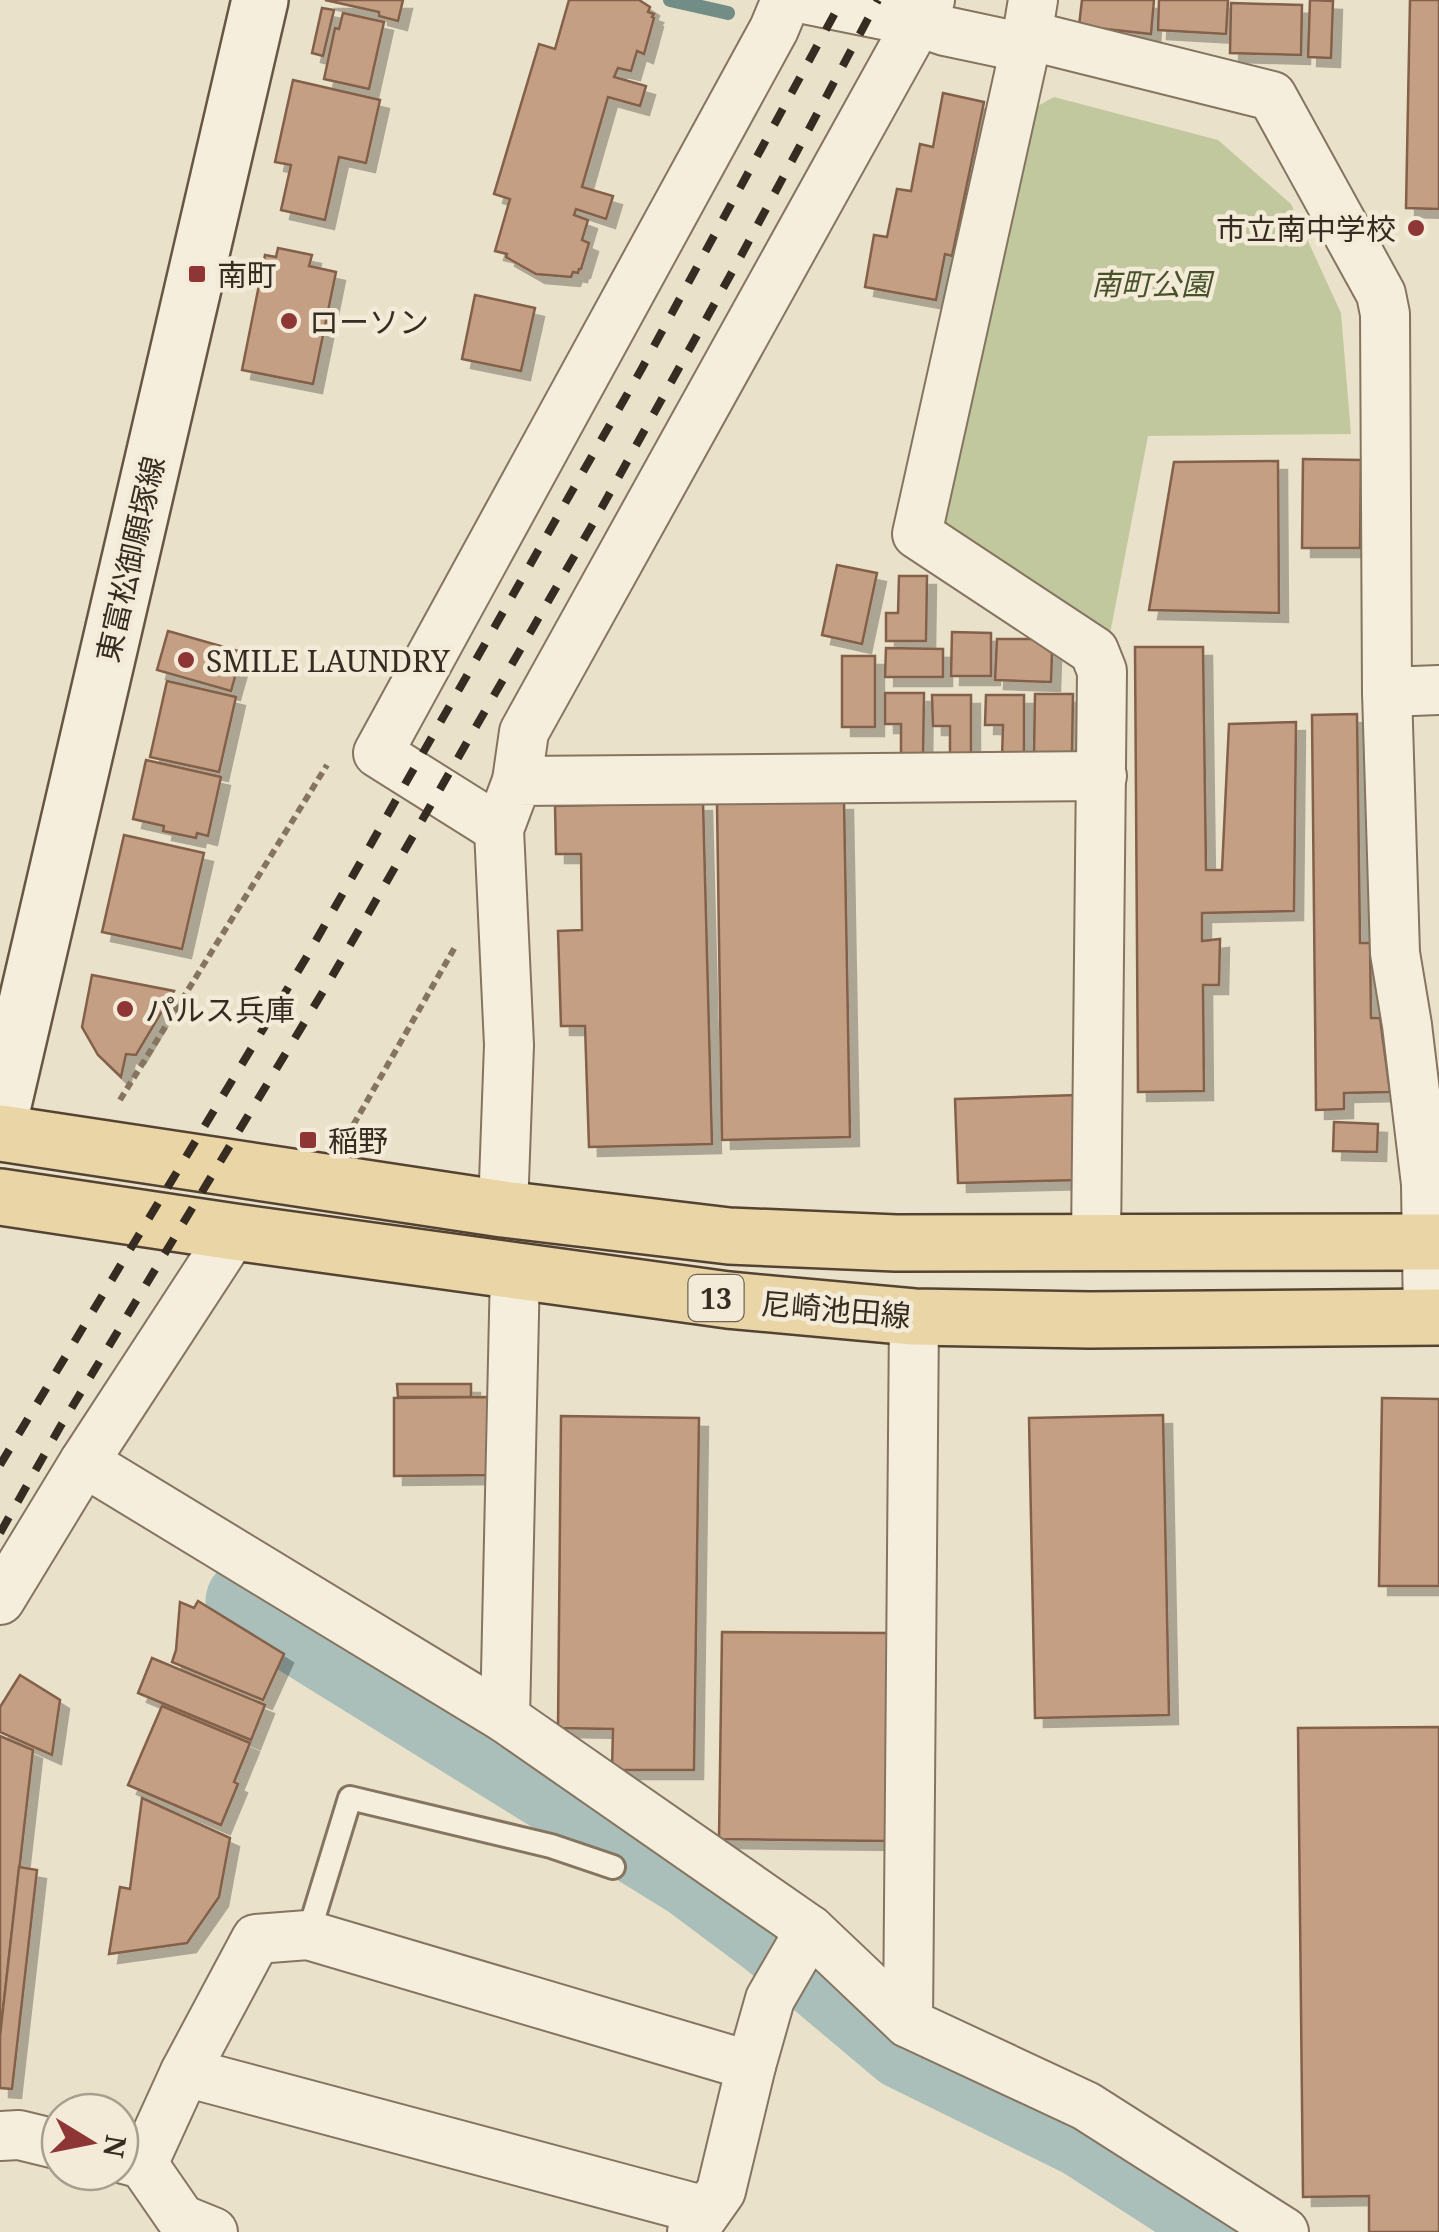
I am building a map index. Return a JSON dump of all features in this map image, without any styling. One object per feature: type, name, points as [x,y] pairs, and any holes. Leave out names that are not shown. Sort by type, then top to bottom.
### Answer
[{"type":"main road","name":"東富松御願塚線","points":[[0,1118],[260,0]]},
{"type":"main road","name":"13","points":[[0,1134],[503,1209],[729,1236],[896,1243],[1433,1242]]},
{"type":"main road","name":"尼崎池田線","points":[[0,1197],[728,1300],[914,1317],[1434,1317]]},
{"type":"street","points":[[498,829],[378,753],[786,0]]},
{"type":"street","points":[[809,0],[924,11],[944,31],[1028,28],[1272,96],[1381,294],[1385,314],[1387,692],[1395,953],[1423,1025],[1434,1317]]},
{"type":"street","points":[[503,1209],[509,1045],[498,829],[517,782],[524,732],[924,11]]},
{"type":"street","points":[[1028,28],[917,534],[1094,651],[1102,671],[1096,1243]]},
{"type":"street","points":[[1387,692],[1439,690]]},
{"type":"street","points":[[517,782],[1102,776]]},
{"type":"street","points":[[0,1600],[84,1462],[234,1232]]},
{"type":"street","points":[[505,1718],[514,1270]]},
{"type":"street","points":[[908,2022],[914,1317]]},
{"type":"street","points":[[84,1462],[505,1718],[810,1930],[908,2022],[1086,2106],[1261,2226]]},
{"type":"street","points":[[185,2072],[699,2222],[721,2191],[770,1999],[810,1930]]},
{"type":"street","points":[[140,2148],[256,1939],[308,1935],[751,2066]]},
{"type":"street","points":[[0,2136],[40,2140]]},
{"type":"street","points":[[140,2170],[181,2219],[213,2232]]},
{"type":"lane","points":[[308,1935],[350,1798],[551,1846],[613,1866]]},
{"type":"path","points":[[118,1104],[326,765]]},
{"type":"path","points":[[346,1138],[462,936]]},
{"type":"green space","name":"南町公園","points":[[1054,97],[1218,140],[1291,204],[1341,313],[1351,434],[1148,436],[1109,639],[941,519],[1034,108]]},
{"type":"building","points":[[325,0],[403,0],[398,21],[379,16],[379,12]]},
{"type":"building","points":[[569,0],[639,0],[654,14],[644,54],[637,51],[631,71],[618,68],[614,77],[646,86],[640,106],[608,97],[582,187],[613,196],[606,219],[576,209],[574,215],[588,220],[582,240],[589,243],[581,269],[571,277],[536,274],[506,257],[507,254],[495,251],[510,199],[494,194],[539,44],[555,49]]},
{"type":"building","points":[[1082,0],[1154,0],[1151,34],[1079,26]]},
{"type":"building","points":[[1159,0],[1228,0],[1226,34],[1158,30]]},
{"type":"building","points":[[1310,0],[1333,1],[1331,58],[1308,57]]},
{"type":"building","points":[[1410,0],[1439,0],[1439,209],[1406,208]]},
{"type":"building","points":[[1231,3],[1302,5],[1301,55],[1230,53]]},
{"type":"building","points":[[322,8],[334,10],[323,56],[312,53]]},
{"type":"building","points":[[343,13],[384,22],[369,89],[324,79],[335,28],[339,29]]},
{"type":"building","points":[[293,80],[380,100],[366,163],[339,157],[325,220],[281,210],[291,165],[275,162]]},
{"type":"building","points":[[943,93],[984,102],[952,256],[945,254],[936,300],[865,287],[874,235],[887,237],[897,189],[911,191],[920,144],[933,147]]},
{"type":"building","name":"ローソン","points":[[278,248],[312,255],[309,266],[336,272],[313,384],[242,370],[265,255],[276,257]]},
{"type":"building","points":[[475,295],[535,308],[521,371],[462,359]]},
{"type":"building","points":[[1303,459],[1361,460],[1360,548],[1302,548]]},
{"type":"building","points":[[1278,461],[1279,613],[1149,610],[1174,462]]},
{"type":"building","points":[[837,565],[877,573],[862,644],[822,635]]},
{"type":"building","points":[[899,576],[927,576],[926,641],[886,641],[886,613],[898,613]]},
{"type":"building","points":[[168,631],[242,652],[231,691],[157,670]]},
{"type":"building","points":[[952,632],[991,633],[991,676],[951,676]]},
{"type":"building","points":[[997,639],[1032,639],[1052,653],[1051,682],[995,680]]},
{"type":"building","points":[[1135,647],[1203,647],[1206,870],[1222,870],[1229,724],[1296,722],[1294,911],[1202,913],[1202,941],[1220,939],[1219,985],[1203,985],[1204,1091],[1138,1092]]},
{"type":"building","points":[[886,648],[943,649],[943,677],[885,677]]},
{"type":"building","points":[[842,656],[875,656],[875,727],[842,727]]},
{"type":"building","points":[[167,681],[236,697],[219,772],[150,757]]},
{"type":"building","points":[[885,693],[924,693],[923,757],[901,756],[901,724],[885,724]]},
{"type":"building","points":[[1035,694],[1073,694],[1072,753],[1034,753]]},
{"type":"building","points":[[932,695],[971,695],[971,758],[950,758],[950,726],[933,726]]},
{"type":"building","points":[[986,695],[1024,695],[1024,758],[1002,758],[1003,725],[985,725]]},
{"type":"building","points":[[1357,714],[1360,943],[1370,943],[1371,1018],[1380,1018],[1390,1092],[1344,1093],[1344,1109],[1316,1110],[1312,715]]},
{"type":"building","points":[[146,760],[221,777],[208,836],[197,833],[196,838],[163,831],[164,826],[133,819]]},
{"type":"building","points":[[844,801],[850,1137],[722,1140],[717,803]]},
{"type":"building","points":[[703,802],[712,1144],[589,1147],[585,1026],[561,1026],[558,931],[582,930],[581,854],[556,854],[555,806]]},
{"type":"building","points":[[124,835],[204,853],[182,949],[102,932]]},
{"type":"building","name":"パルス兵庫","points":[[92,975],[174,991],[136,1055],[126,1054],[121,1077],[98,1055],[82,1027]]},
{"type":"building","points":[[1077,1095],[1080,1180],[958,1183],[955,1099]]},
{"type":"building","points":[[1334,1122],[1378,1124],[1377,1152],[1333,1151]]},
{"type":"building","points":[[397,1384],[471,1384],[471,1397],[398,1397]]},
{"type":"building","points":[[491,1397],[491,1475],[394,1476],[394,1398]]},
{"type":"building","points":[[1382,1398],[1439,1399],[1439,1586],[1379,1586]]},
{"type":"building","points":[[1163,1415],[1169,1715],[1035,1718],[1029,1418]]},
{"type":"building","points":[[561,1416],[699,1418],[694,1770],[612,1770],[613,1729],[558,1728]]},
{"type":"building","points":[[198,1601],[284,1654],[263,1700],[172,1662],[180,1602],[194,1608]]},
{"type":"building","points":[[722,1632],[888,1633],[886,1841],[719,1839]]},
{"type":"building","points":[[152,1658],[265,1705],[251,1740],[138,1693]]},
{"type":"building","points":[[20,1675],[60,1700],[52,1755],[0,1732],[0,1707]]},
{"type":"building","points":[[162,1706],[250,1743],[221,1825],[128,1785]]},
{"type":"building","points":[[1439,1727],[1439,2232],[1369,2232],[1369,2196],[1303,2197],[1298,1728]]},
{"type":"building","points":[[0,1736],[33,1750],[0,2036]]},
{"type":"building","points":[[142,1798],[230,1838],[219,1897],[187,1943],[109,1954],[120,1887],[130,1889]]},
{"type":"building","points":[[19,1867],[37,1870],[12,2089],[0,2088],[0,2036]]},
{"type":"waterway","points":[[670,0],[728,13]]},
{"type":"waterway","points":[[248,1601],[693,1877],[772,1936],[904,2047],[1083,2135],[1234,2232]]},
{"type":"railway","points":[[0,1465],[306,958],[641,370],[842,0]]},
{"type":"railway","points":[[0,1533],[330,980],[591,527],[878,0]]},
{"type":"place","name":"市立南中学校","points":[[1416,228]]},
{"type":"place","name":"南町","points":[[197,274]]},
{"type":"place","name":"ローソン","points":[[289,321]]},
{"type":"place","name":"SMILE LAUNDRY","points":[[186,660]]},
{"type":"place","name":"パルス兵庫","points":[[125,1009]]},
{"type":"place","name":"稲野","points":[[308,1140]]}]
